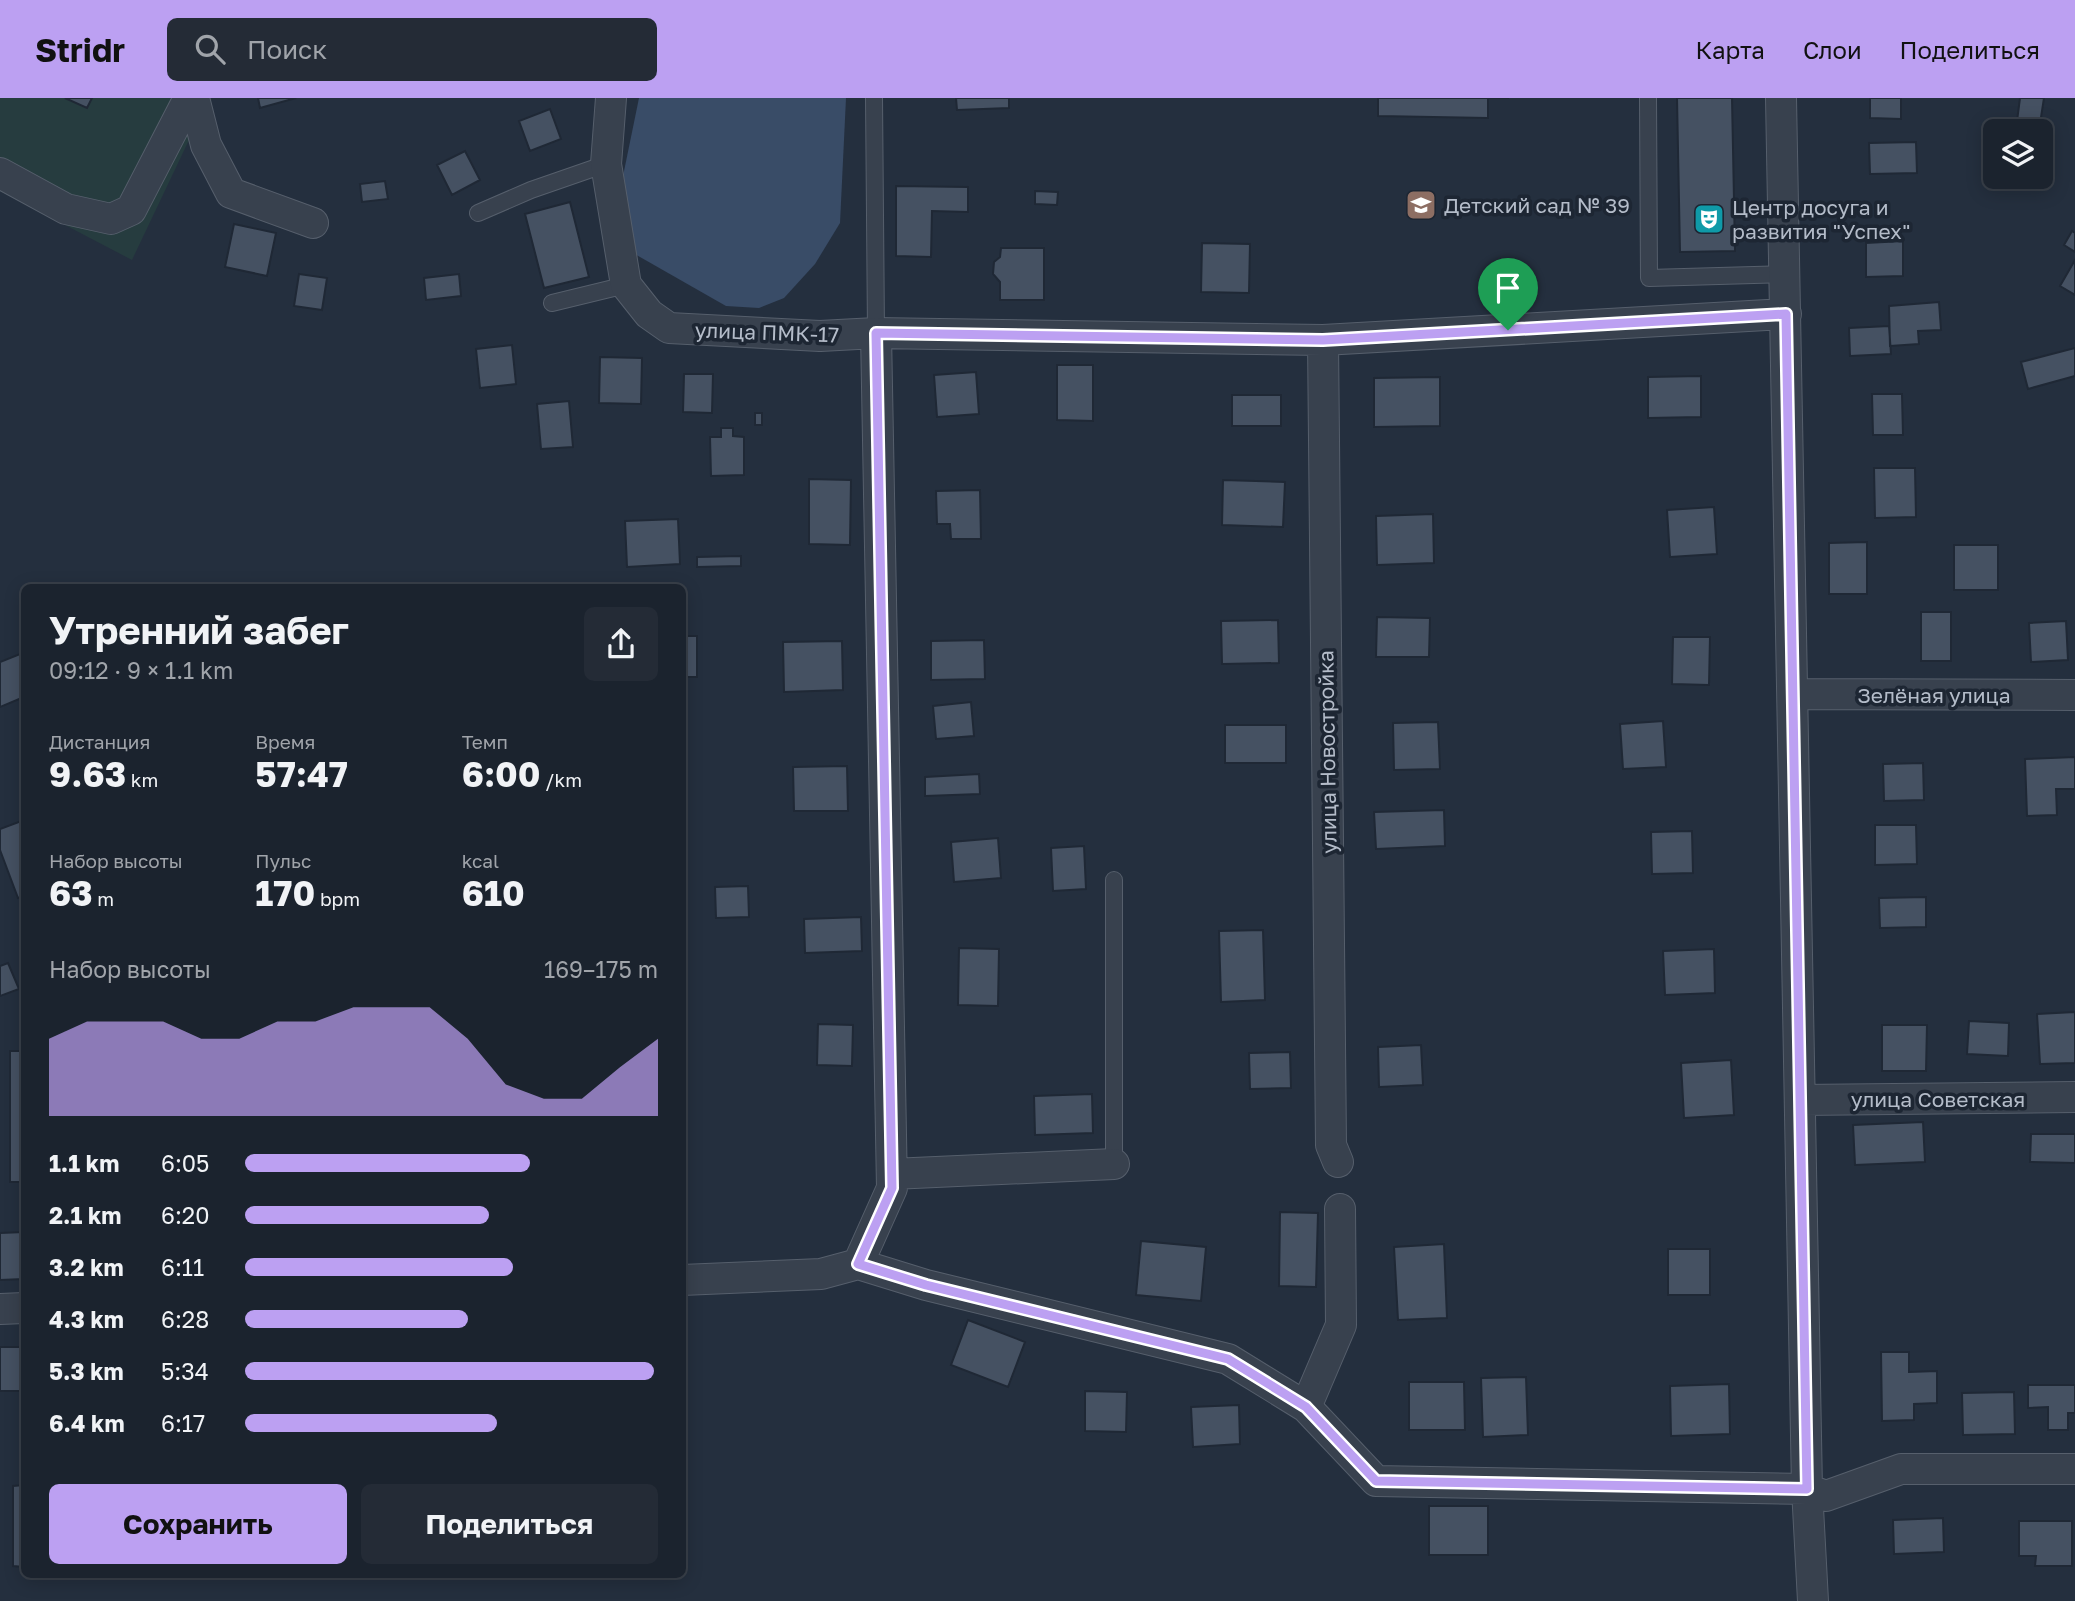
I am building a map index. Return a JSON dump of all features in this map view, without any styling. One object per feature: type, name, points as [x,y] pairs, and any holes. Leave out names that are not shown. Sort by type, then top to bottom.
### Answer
[{"type":"street","points":[[0,173],[66,209],[111,219],[131,210],[192,98]]},
{"type":"street","points":[[192,98],[206,145],[231,193],[313,223]]},
{"type":"street","name":"улица ПМК-17","points":[[611,98],[607,164],[626,285],[649,314],[669,328],[820,336],[876,333],[1323,340],[1786,314]]},
{"type":"street","points":[[1781,98],[1807,1489],[1813,1601]]},
{"type":"street","points":[[858,1264],[892,1188],[876,333]]},
{"type":"street","name":"улица Новостройка","points":[[1323,340],[1331,1145],[1338,1162]]},
{"type":"street","name":"Зелёная улица","points":[[1793,694],[2075,695]]},
{"type":"street","name":"улица Советская","points":[[1801,1100],[2075,1097]]},
{"type":"street","points":[[892,1174],[1114,1164]]},
{"type":"street","points":[[1306,1407],[1341,1325],[1340,1209]]},
{"type":"street","points":[[686,1280],[821,1274],[858,1264],[939,1289],[1228,1359],[1306,1407],[1376,1481],[1807,1489],[1826,1496],[1901,1469],[2075,1469]]},
{"type":"street","points":[[0,1308],[21,1308]]},
{"type":"lane","points":[[874,98],[876,333]]},
{"type":"lane","points":[[1648,98],[1649,278],[1785,274]]},
{"type":"lane","points":[[478,213],[531,190],[607,164]]},
{"type":"lane","points":[[552,303],[626,285]]},
{"type":"lane","points":[[1114,880],[1114,1164]]},
{"type":"green space","points":[[0,98],[209,98],[132,260],[0,191]]},
{"type":"water","points":[[639,98],[846,98],[840,223],[815,264],[784,298],[759,308],[726,306],[633,253],[622,181]]},
{"type":"building","points":[[65,98],[92,98],[87,108]]},
{"type":"building","points":[[258,98],[296,98],[260,108]]},
{"type":"building","points":[[956,98],[1009,98],[1009,108],[957,110]]},
{"type":"building","points":[[1378,98],[1488,98],[1488,118],[1378,116]]},
{"type":"building","points":[[1677,98],[1732,98],[1735,251],[1680,252]]},
{"type":"building","points":[[1870,98],[1901,98],[1901,119],[1870,118]]},
{"type":"building","points":[[2020,98],[2044,98],[2041,119],[2017,119]]},
{"type":"building","points":[[550,109],[561,139],[530,151],[519,121]]},
{"type":"building","points":[[1916,142],[1917,173],[1870,174],[1869,143]]},
{"type":"building","points":[[465,151],[480,180],[452,195],[437,165]]},
{"type":"building","points":[[385,181],[388,199],[362,202],[360,184]]},
{"type":"building","points":[[896,186],[968,187],[968,212],[932,211],[931,257],[896,256]]},
{"type":"building","points":[[1035,191],[1058,192],[1057,205],[1035,204]]},
{"type":"building","points":[[570,202],[589,277],[544,288],[525,214]]},
{"type":"building","points":[[234,224],[276,233],[267,276],[225,267]]},
{"type":"building","points":[[2072,231],[2075,233],[2075,252],[2064,245]]},
{"type":"building","points":[[1903,241],[1903,276],[1866,277],[1866,243]]},
{"type":"building","points":[[1202,243],[1250,244],[1249,293],[1201,292]]},
{"type":"building","points":[[1001,248],[1044,248],[1044,300],[1000,300],[1000,282],[993,274],[994,262],[1000,257]]},
{"type":"building","points":[[2075,260],[2075,295],[2060,286]]},
{"type":"building","points":[[299,274],[327,278],[322,310],[294,306]]},
{"type":"building","points":[[459,274],[461,296],[426,300],[424,278]]},
{"type":"building","points":[[1939,302],[1941,330],[1918,331],[1919,344],[1890,346],[1889,306]]},
{"type":"building","points":[[1889,326],[1891,354],[1850,356],[1849,328]]},
{"type":"building","points":[[512,345],[516,384],[480,388],[476,349]]},
{"type":"building","points":[[2075,348],[2075,376],[2028,389],[2021,362]]},
{"type":"building","points":[[600,357],[642,358],[641,404],[599,403]]},
{"type":"building","points":[[1057,365],[1093,365],[1093,421],[1057,420]]},
{"type":"building","points":[[976,372],[979,414],[937,417],[934,375]]},
{"type":"building","points":[[684,374],[713,374],[712,413],[683,412]]},
{"type":"building","points":[[1701,376],[1701,417],[1648,418],[1648,377]]},
{"type":"building","points":[[1440,377],[1440,426],[1374,427],[1374,378]]},
{"type":"building","points":[[1872,394],[1902,394],[1903,435],[1873,435]]},
{"type":"building","points":[[1232,395],[1281,395],[1281,426],[1232,426]]},
{"type":"building","points":[[569,401],[573,447],[541,449],[537,404]]},
{"type":"building","points":[[755,413],[762,413],[762,425],[755,425]]},
{"type":"building","points":[[721,428],[733,428],[733,436],[744,437],[744,475],[711,476],[710,437],[721,437]]},
{"type":"building","points":[[1874,468],[1915,468],[1916,517],[1875,518]]},
{"type":"building","points":[[809,479],[851,480],[850,545],[809,544]]},
{"type":"building","points":[[1223,480],[1285,482],[1283,527],[1222,525]]},
{"type":"building","points":[[980,490],[981,539],[951,539],[950,524],[937,524],[936,491]]},
{"type":"building","points":[[1714,507],[1717,554],[1670,557],[1667,510]]},
{"type":"building","points":[[1433,514],[1434,563],[1377,565],[1376,516]]},
{"type":"building","points":[[678,519],[680,564],[627,567],[625,521]]},
{"type":"building","points":[[1867,542],[1867,594],[1829,594],[1829,543]]},
{"type":"building","points":[[1954,545],[1998,545],[1998,590],[1954,590]]},
{"type":"building","points":[[741,556],[741,566],[697,567],[697,557]]},
{"type":"building","points":[[1921,612],[1951,612],[1951,661],[1921,661]]},
{"type":"building","points":[[1377,617],[1430,618],[1429,657],[1376,657]]},
{"type":"building","points":[[1278,620],[1279,663],[1222,664],[1221,621]]},
{"type":"building","points":[[2066,621],[2068,660],[2031,662],[2029,623]]},
{"type":"building","points":[[686,636],[697,636],[697,677],[686,677]]},
{"type":"building","points":[[1673,637],[1710,637],[1709,685],[1672,684]]},
{"type":"building","points":[[984,640],[985,679],[931,680],[931,641]]},
{"type":"building","points":[[842,641],[843,690],[784,692],[783,642]]},
{"type":"building","points":[[20,654],[21,657],[21,698],[0,707],[0,662]]},
{"type":"building","points":[[971,702],[974,736],[936,739],[933,706]]},
{"type":"building","points":[[1663,721],[1666,767],[1623,769],[1620,724]]},
{"type":"building","points":[[1438,722],[1440,769],[1394,770],[1393,723]]},
{"type":"building","points":[[1225,725],[1286,725],[1286,763],[1225,763]]},
{"type":"building","points":[[2075,757],[2075,789],[2056,789],[2057,815],[2027,816],[2025,759]]},
{"type":"building","points":[[1923,763],[1924,800],[1884,801],[1883,764]]},
{"type":"building","points":[[847,766],[848,811],[794,811],[793,767]]},
{"type":"building","points":[[979,774],[980,794],[925,796],[925,777]]},
{"type":"building","points":[[1444,810],[1445,846],[1376,849],[1374,812]]},
{"type":"building","points":[[21,821],[21,897],[18,898],[0,850],[0,829]]},
{"type":"building","points":[[1875,825],[1916,825],[1917,864],[1875,865]]},
{"type":"building","points":[[1692,831],[1693,873],[1652,874],[1651,832]]},
{"type":"building","points":[[998,838],[1001,878],[954,882],[951,842]]},
{"type":"building","points":[[1084,846],[1086,889],[1053,891],[1051,848]]},
{"type":"building","points":[[748,886],[749,917],[716,918],[715,887]]},
{"type":"building","points":[[1926,897],[1926,927],[1880,928],[1879,898]]},
{"type":"building","points":[[861,917],[862,951],[805,953],[804,919]]},
{"type":"building","points":[[1263,930],[1265,1000],[1221,1002],[1219,931]]},
{"type":"building","points":[[959,948],[999,949],[998,1006],[958,1005]]},
{"type":"building","points":[[1714,949],[1715,993],[1665,995],[1663,951]]},
{"type":"building","points":[[8,963],[19,989],[0,996],[0,966]]},
{"type":"building","points":[[2075,1012],[2075,1063],[2040,1064],[2037,1014]]},
{"type":"building","points":[[1969,1021],[2009,1023],[2008,1056],[1967,1054]]},
{"type":"building","points":[[818,1024],[853,1025],[852,1066],[817,1065]]},
{"type":"building","points":[[1882,1025],[1927,1025],[1926,1071],[1882,1071]]},
{"type":"building","points":[[1421,1045],[1423,1085],[1379,1087],[1378,1047]]},
{"type":"building","points":[[10,1051],[21,1051],[21,1182],[10,1182]]},
{"type":"building","points":[[1290,1052],[1291,1088],[1250,1089],[1249,1053]]},
{"type":"building","points":[[1731,1060],[1734,1115],[1684,1118],[1681,1063]]},
{"type":"building","points":[[1092,1094],[1093,1133],[1035,1135],[1034,1096]]},
{"type":"building","points":[[1923,1122],[1925,1162],[1855,1165],[1853,1125]]},
{"type":"building","points":[[2031,1134],[2075,1134],[2075,1163],[2030,1162]]},
{"type":"building","points":[[1280,1212],[1318,1213],[1316,1287],[1279,1286]]},
{"type":"building","points":[[21,1232],[21,1279],[0,1280],[0,1233]]},
{"type":"building","points":[[1141,1241],[1206,1247],[1201,1301],[1136,1295]]},
{"type":"building","points":[[1444,1244],[1447,1318],[1398,1320],[1394,1247]]},
{"type":"building","points":[[1668,1249],[1710,1249],[1710,1295],[1668,1295]]},
{"type":"building","points":[[968,1320],[1025,1342],[1008,1387],[951,1365]]},
{"type":"building","points":[[0,1347],[21,1347],[21,1391],[0,1391]]},
{"type":"building","points":[[1881,1352],[1909,1352],[1909,1372],[1937,1371],[1937,1403],[1914,1404],[1914,1420],[1882,1421]]},
{"type":"building","points":[[1526,1377],[1528,1435],[1483,1437],[1481,1378]]},
{"type":"building","points":[[1409,1382],[1464,1382],[1465,1430],[1409,1430]]},
{"type":"building","points":[[1729,1384],[1730,1434],[1671,1436],[1670,1386]]},
{"type":"building","points":[[2028,1385],[2075,1385],[2075,1413],[2068,1413],[2068,1430],[2048,1430],[2048,1407],[2028,1408]]},
{"type":"building","points":[[1085,1391],[1127,1392],[1126,1432],[1085,1431]]},
{"type":"building","points":[[2014,1392],[2015,1434],[1963,1435],[1962,1393]]},
{"type":"building","points":[[1239,1405],[1240,1444],[1193,1447],[1191,1407]]},
{"type":"building","points":[[21,1485],[21,1567],[13,1566],[13,1486]]},
{"type":"building","points":[[1429,1506],[1488,1506],[1488,1555],[1429,1555]]},
{"type":"building","points":[[1943,1518],[1944,1552],[1894,1554],[1893,1520]]},
{"type":"building","points":[[2019,1521],[2072,1521],[2072,1566],[2035,1566],[2036,1556],[2019,1556]]},
{"type":"place","name":"Детский сад № 39","points":[[1421,205]]},
{"type":"place","name":"Центр досуга и развития \"Успех\"","points":[[1709,219]]},
{"type":"route","points":[[1786,314],[1807,1489],[1376,1481],[1306,1407],[1228,1359],[1116,1334],[926,1285],[858,1264],[892,1188],[876,333],[1323,340],[1508,330],[1786,314]]}]
